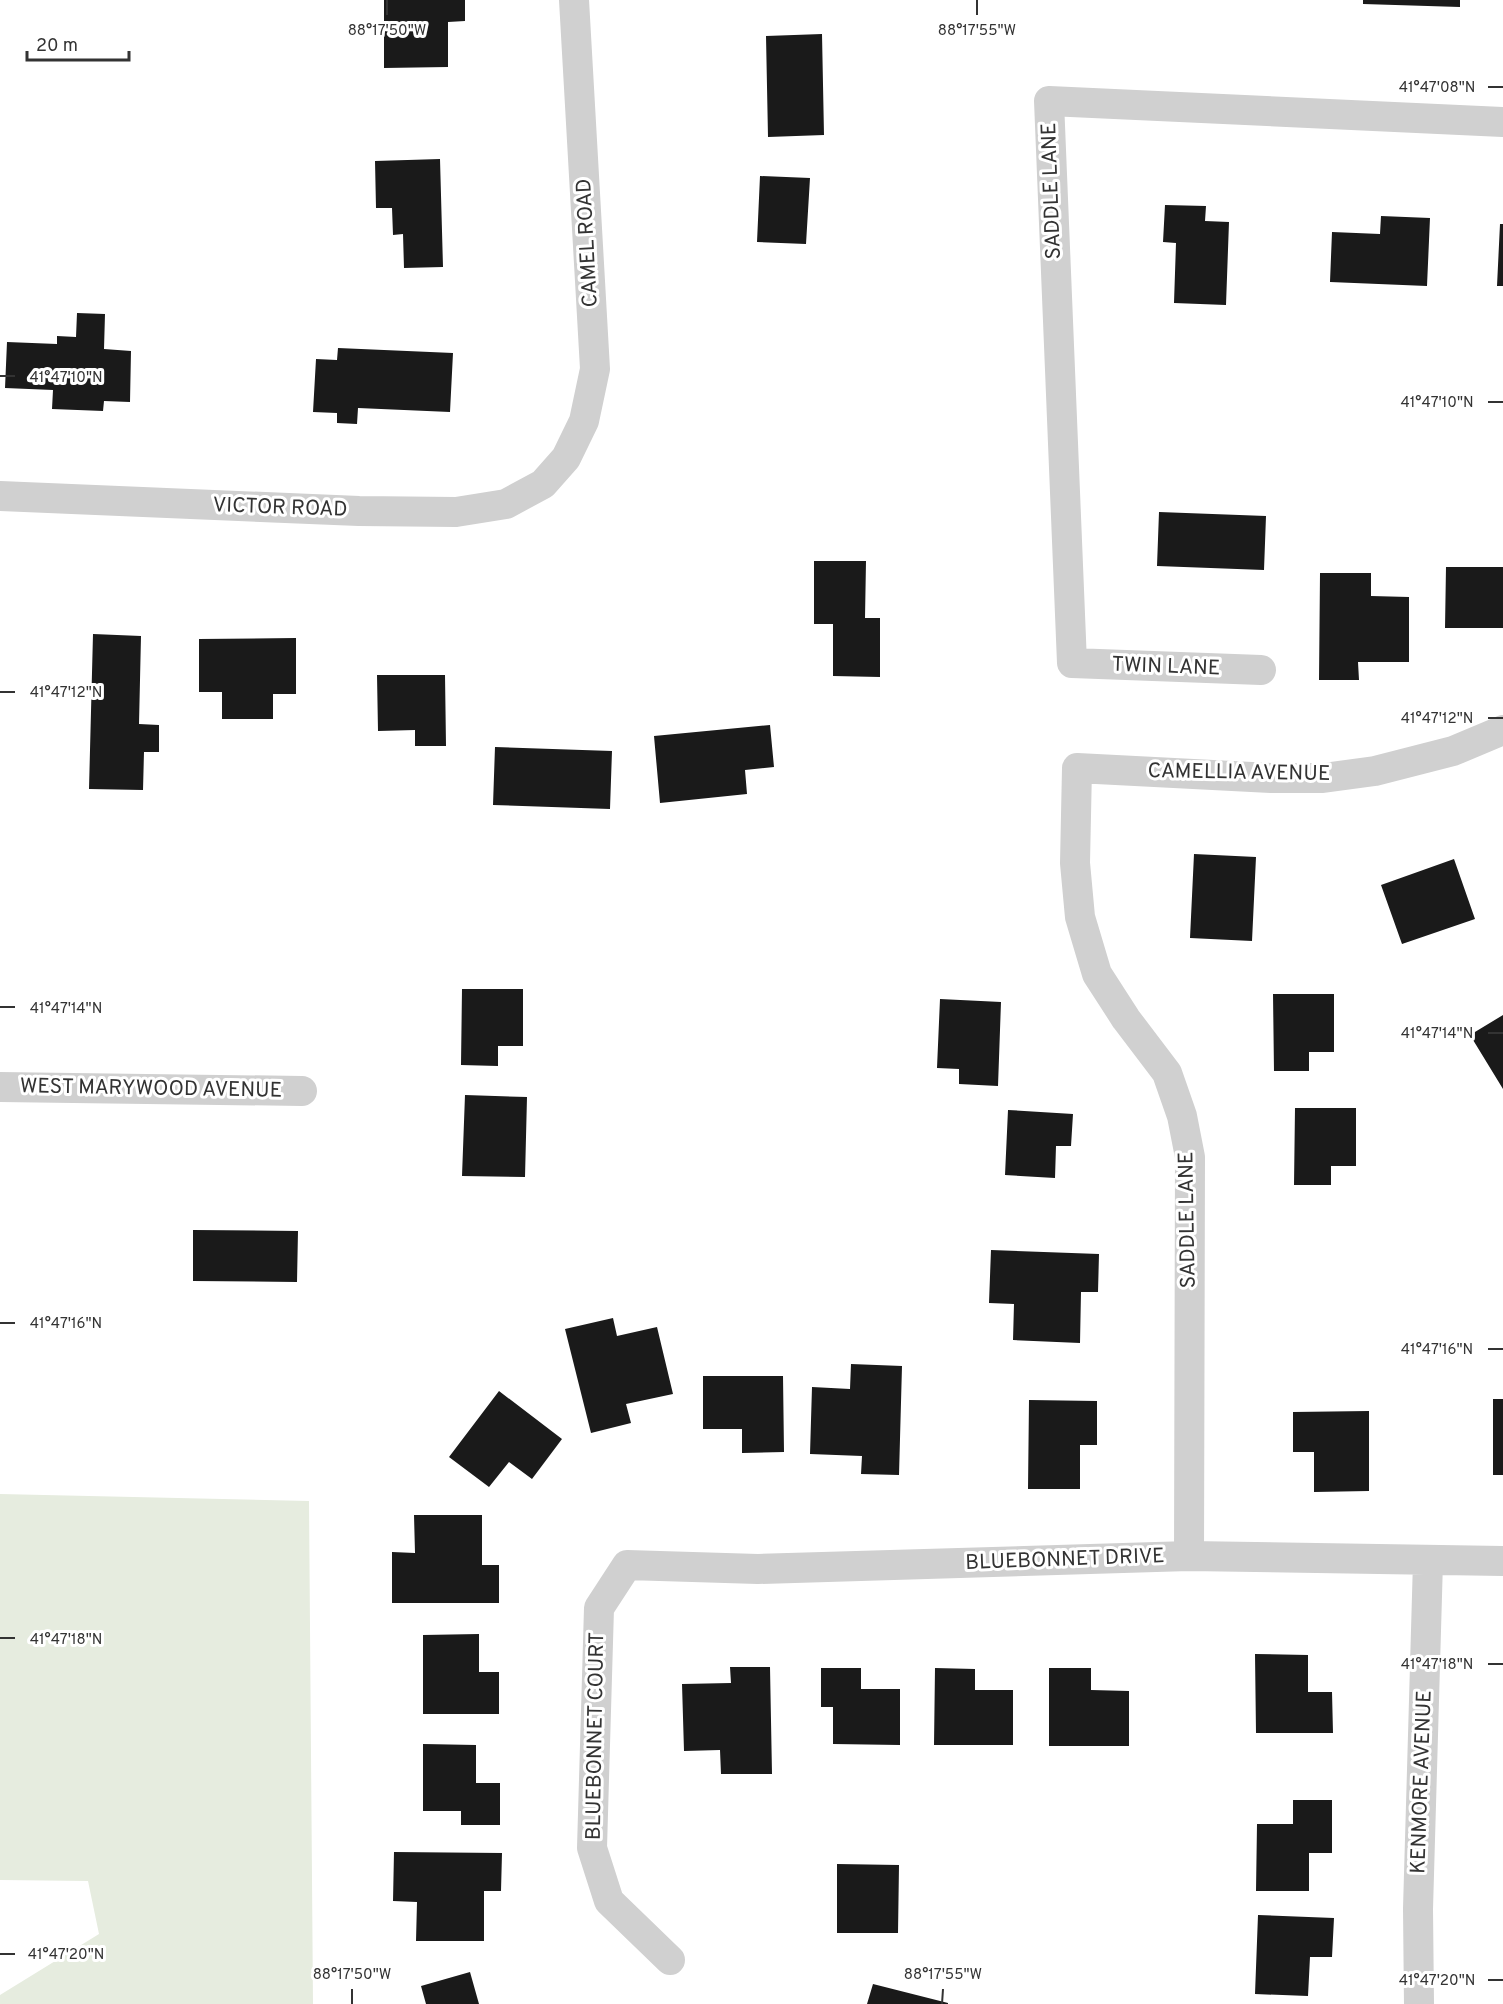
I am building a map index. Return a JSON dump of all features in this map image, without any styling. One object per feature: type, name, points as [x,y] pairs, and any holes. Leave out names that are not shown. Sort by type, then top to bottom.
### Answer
[{"type":"street","name":"CAMEL ROAD","points":[[551,474],[566,458],[584,422],[595,369],[574,0]]},
{"type":"street","name":"SADDLE LANE","points":[[1071,663],[1049,101],[1503,122]]},
{"type":"street","name":"VICTOR ROAD","points":[[0,496],[359,511],[456,512],[506,504],[543,484],[551,474]]},
{"type":"street","name":"TWIN LANE","points":[[1071,663],[1261,670]]},
{"type":"street","name":"CAMELLIA AVENUE","points":[[1077,768],[1270,778],[1323,778],[1398,766],[1453,751],[1503,730]]},
{"type":"street","name":"SADDLE LANE","points":[[1077,768],[1075,863],[1083,929],[1097,974],[1126,1019],[1167,1073],[1182,1116],[1190,1157],[1189,1556]]},
{"type":"street","name":"WEST MARYWOOD AVENUE","points":[[0,1087],[302,1091]]},
{"type":"street","name":"BLUEBONNET DRIVE","points":[[627,1565],[758,1569],[1189,1556],[1503,1561]]},
{"type":"street","name":"KENMORE AVENUE","points":[[1419,2004],[1418,1909],[1428,1561]]},
{"type":"street","name":"BLUEBONNET COURT","points":[[627,1565],[598,1608],[592,1848],[609,1901],[670,1960]]},
{"type":"shaded area","points":[[0,1494],[309,1501],[313,2004],[0,2004],[0,1995],[99,1934],[88,1881],[0,1880]]},
{"type":"building","points":[[384,0],[465,0],[465,21],[448,22],[448,67],[384,68]]},
{"type":"building","points":[[1363,0],[1460,0],[1460,7],[1363,4]]},
{"type":"building","points":[[822,34],[824,135],[768,137],[766,36]]},
{"type":"building","points":[[440,159],[443,267],[404,268],[403,234],[393,235],[392,208],[376,208],[375,161]]},
{"type":"building","points":[[760,176],[810,178],[806,244],[757,242]]},
{"type":"building","points":[[1165,205],[1206,206],[1205,221],[1229,222],[1226,305],[1174,303],[1176,243],[1163,242]]},
{"type":"building","points":[[1381,216],[1430,218],[1427,286],[1330,282],[1332,232],[1380,234]]},
{"type":"building","points":[[1500,224],[1503,224],[1503,286],[1497,286]]},
{"type":"building","points":[[77,313],[105,314],[104,349],[131,351],[130,402],[104,401],[103,411],[52,409],[53,390],[5,388],[7,342],[57,344],[57,336],[76,337]]},
{"type":"building","points":[[338,348],[453,353],[450,412],[358,408],[357,424],[337,423],[337,413],[313,412],[316,359],[337,360]]},
{"type":"building","points":[[1159,512],[1266,516],[1264,570],[1157,566]]},
{"type":"building","points":[[814,561],[866,561],[865,618],[880,618],[880,677],[833,676],[833,624],[814,624]]},
{"type":"building","points":[[1446,567],[1503,567],[1503,628],[1445,628]]},
{"type":"building","points":[[1320,573],[1371,573],[1371,596],[1409,597],[1409,662],[1358,662],[1359,680],[1319,680]]},
{"type":"building","points":[[93,634],[141,636],[139,724],[159,725],[159,752],[144,752],[143,790],[89,789]]},
{"type":"building","points":[[296,638],[296,694],[273,694],[273,719],[222,719],[222,692],[199,692],[199,639]]},
{"type":"building","points":[[377,675],[445,675],[446,746],[415,746],[415,730],[378,731]]},
{"type":"building","points":[[770,725],[774,767],[745,770],[747,794],[660,803],[654,736]]},
{"type":"building","points":[[495,747],[612,751],[610,809],[493,805]]},
{"type":"building","points":[[1194,854],[1256,857],[1252,941],[1190,938]]},
{"type":"building","points":[[1454,859],[1475,919],[1402,944],[1381,885]]},
{"type":"building","points":[[462,989],[523,989],[523,1046],[498,1046],[498,1066],[461,1065]]},
{"type":"building","points":[[1273,994],[1334,994],[1334,1052],[1309,1052],[1309,1071],[1274,1071]]},
{"type":"building","points":[[940,999],[1001,1002],[998,1086],[959,1084],[959,1069],[937,1068]]},
{"type":"building","points":[[1503,1015],[1503,1089],[1470,1035]]},
{"type":"building","points":[[465,1095],[527,1097],[525,1177],[462,1176]]},
{"type":"building","points":[[1295,1108],[1356,1108],[1356,1166],[1331,1166],[1331,1185],[1294,1185]]},
{"type":"building","points":[[1008,1110],[1073,1114],[1071,1146],[1056,1146],[1055,1178],[1005,1175]]},
{"type":"building","points":[[193,1230],[298,1231],[297,1282],[193,1281]]},
{"type":"building","points":[[991,1250],[1099,1254],[1098,1292],[1081,1292],[1080,1343],[1013,1340],[1014,1304],[989,1303]]},
{"type":"building","points":[[613,1318],[617,1336],[657,1327],[673,1394],[626,1404],[631,1423],[591,1433],[565,1329]]},
{"type":"building","points":[[851,1364],[902,1366],[899,1475],[861,1474],[862,1456],[810,1454],[812,1387],[850,1389]]},
{"type":"building","points":[[703,1376],[783,1376],[784,1452],[742,1453],[742,1429],[703,1429]]},
{"type":"building","points":[[499,1391],[562,1439],[532,1479],[509,1462],[489,1487],[449,1457]]},
{"type":"building","points":[[1493,1399],[1503,1399],[1503,1475],[1493,1475]]},
{"type":"building","points":[[1029,1400],[1097,1401],[1097,1445],[1080,1445],[1080,1489],[1028,1489]]},
{"type":"building","points":[[1369,1411],[1369,1491],[1314,1492],[1314,1452],[1293,1452],[1293,1412]]},
{"type":"building","points":[[414,1515],[482,1515],[482,1565],[499,1565],[499,1603],[392,1603],[392,1552],[415,1553]]},
{"type":"building","points":[[479,1634],[479,1672],[499,1672],[499,1714],[423,1714],[423,1635]]},
{"type":"building","points":[[1255,1654],[1308,1655],[1308,1692],[1332,1692],[1333,1733],[1256,1733]]},
{"type":"building","points":[[730,1667],[770,1667],[772,1774],[721,1774],[720,1750],[684,1751],[682,1684],[731,1683]]},
{"type":"building","points":[[821,1668],[861,1668],[861,1689],[900,1689],[900,1745],[833,1744],[833,1707],[821,1707]]},
{"type":"building","points":[[935,1668],[975,1669],[975,1690],[1013,1690],[1013,1745],[934,1745]]},
{"type":"building","points":[[1049,1668],[1091,1668],[1091,1690],[1129,1691],[1129,1746],[1049,1746]]},
{"type":"building","points":[[423,1744],[476,1745],[476,1783],[500,1783],[500,1825],[461,1825],[461,1811],[423,1811]]},
{"type":"building","points":[[1293,1800],[1332,1800],[1332,1853],[1309,1853],[1309,1891],[1256,1891],[1257,1824],[1293,1824]]},
{"type":"building","points":[[394,1852],[502,1853],[501,1891],[484,1891],[484,1941],[416,1941],[417,1902],[393,1901]]},
{"type":"building","points":[[837,1864],[899,1865],[898,1933],[837,1933]]},
{"type":"building","points":[[1258,1915],[1334,1918],[1332,1957],[1310,1957],[1308,1996],[1255,1994]]},
{"type":"building","points":[[470,1972],[479,2004],[426,2004],[421,1986]]},
{"type":"building","points":[[873,1984],[948,2003],[948,2004],[867,2004]]}]
